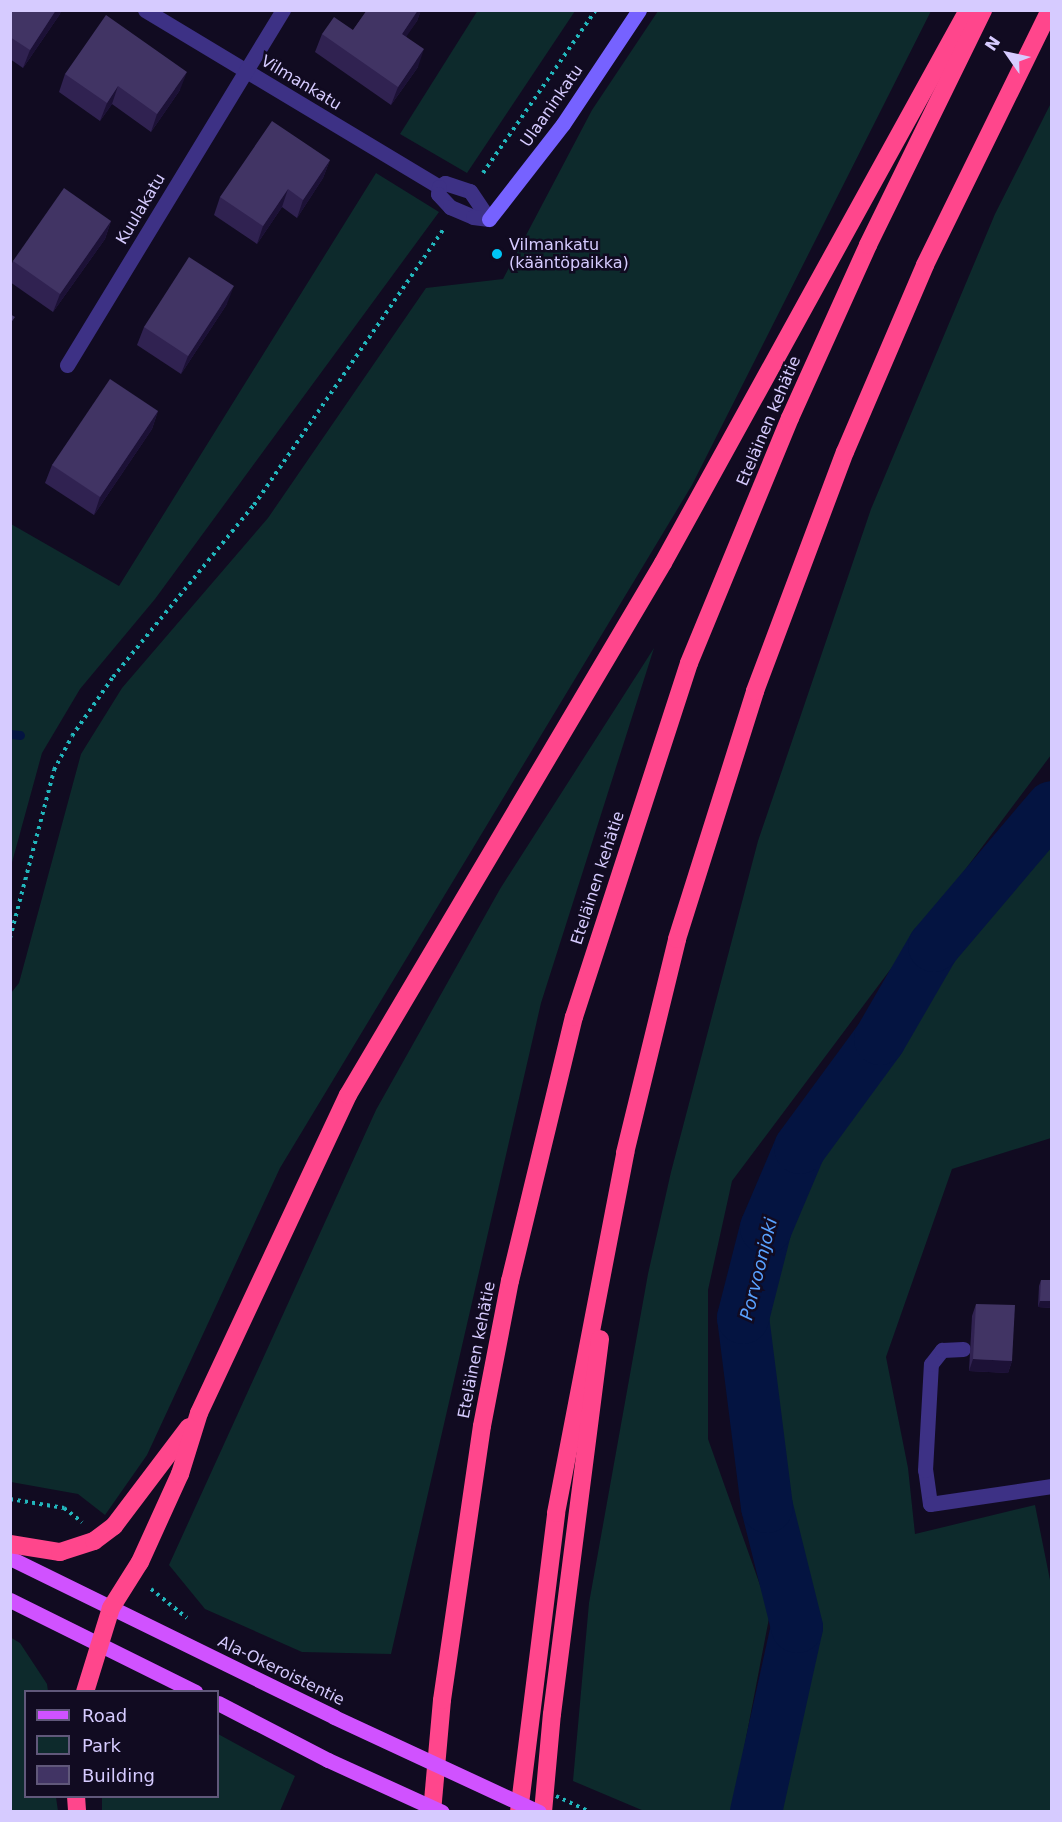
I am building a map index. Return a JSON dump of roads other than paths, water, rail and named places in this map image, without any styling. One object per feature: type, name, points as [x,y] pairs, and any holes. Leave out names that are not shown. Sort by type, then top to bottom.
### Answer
[{"type":"highway","points":[[85,1690],[97,1642],[111,1608],[133,1576],[180,1474],[199,1413],[348,1095],[663,563],[968,10]]},
{"type":"highway","name":"Eteläinen kehätie","points":[[432,1812],[442,1700],[482,1426],[510,1281],[574,1017],[689,663],[790,418],[868,245],[983,10]]},
{"type":"highway","points":[[519,1812],[556,1513],[625,1153],[677,939],[755,691],[845,452],[925,265],[1050,10]]},
{"type":"highway","points":[[541,1812],[625,1153]]},
{"type":"highway","points":[[10,1544],[60,1552],[94,1541],[114,1526],[199,1413]]},
{"type":"main road","name":"Ala-Okeroistentie","points":[[10,1558],[334,1718],[541,1812]]},
{"type":"main road","points":[[10,1600],[191,1690]]},
{"type":"main road","points":[[219,1704],[328,1760],[442,1812]]},
{"type":"street","name":"Vilmankatu","points":[[145,10],[439,187],[444,201],[457,211],[489,219]]},
{"type":"street","name":"Kuulakatu","points":[[67,365],[283,10]]},
{"type":"street","name":"Ulaaninkatu","points":[[489,219],[563,124],[639,10]]},
{"type":"street","name":"Vilmankatu","points":[[439,187],[445,183],[470,191],[489,219]]},
{"type":"street","points":[[963,1349],[942,1350],[931,1364],[926,1470],[930,1504],[1052,1486]]},
{"type":"waterway","points":[[10,734],[20,735]]},
{"type":"waterway","name":"Porvoonjoki","points":[[756,1812],[797,1627],[767,1507],[743,1318],[766,1228],[800,1148],[880,1039],[934,946],[1052,807]]},
{"type":"place","name":"Vilmankatu (kääntöpaikka)","points":[[497,254]]}]
